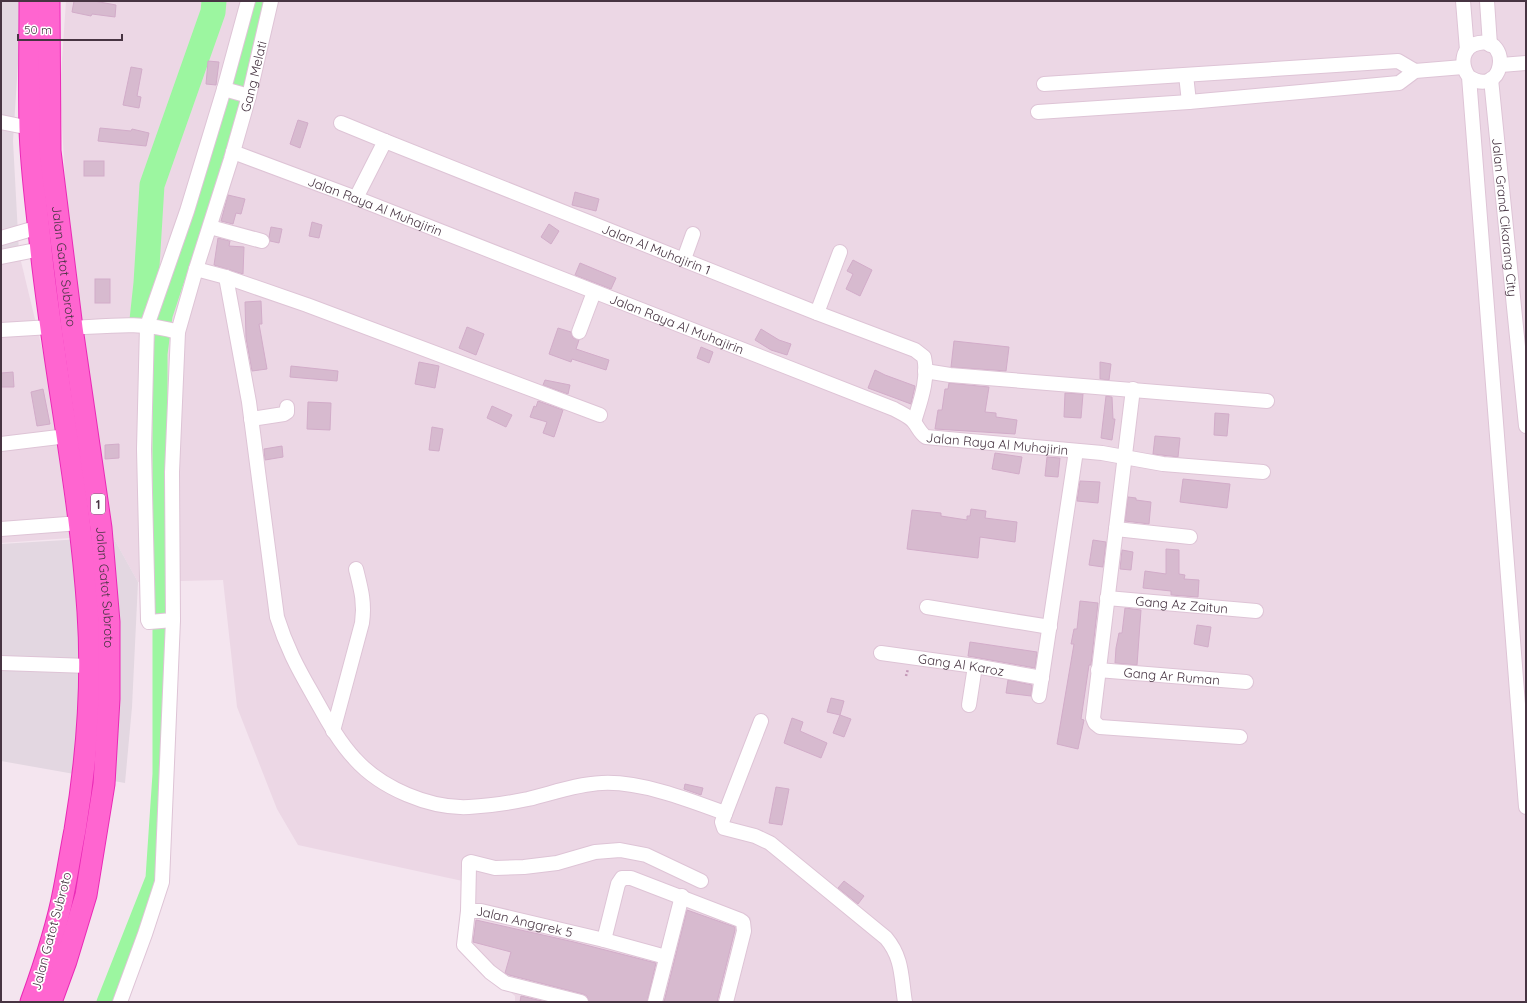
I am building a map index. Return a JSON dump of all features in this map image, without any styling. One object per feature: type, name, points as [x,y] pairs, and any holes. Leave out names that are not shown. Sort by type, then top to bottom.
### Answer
[{"type":"highway","name":"Jalan Gatot Subroto","points":[[30,1],[30,128],[32,160],[51,327],[80,523],[88,613],[89,666],[87,726],[82,783],[65,885],[44,967],[31,1002]]},
{"type":"highway","name":"Jalan Gatot Subroto","points":[[50,1],[50,151],[72,328],[101,528],[109,622],[109,699],[104,784],[86,895],[66,961],[51,1002]]},
{"type":"street","points":[[170,620],[149,622],[144,450],[150,326],[225,89],[248,1]]},
{"type":"street","name":"Gang Melati","points":[[120,1002],[162,882],[170,620],[173,331],[196,269],[233,152],[245,95],[271,1]]},
{"type":"street","points":[[1463,1],[1467,50]]},
{"type":"street","points":[[1487,1],[1490,45]]},
{"type":"street","points":[[1044,84],[1398,61],[1414,71],[1466,72],[1480,82],[1491,79],[1499,71],[1501,65],[1498,53],[1490,45],[1478,43],[1467,50],[1464,55],[1466,72],[1526,807]]},
{"type":"street","points":[[1501,65],[1526,63]]},
{"type":"street","points":[[1038,112],[1189,102],[1399,83],[1414,71]]},
{"type":"street","points":[[1186,75],[1189,102]]},
{"type":"street","name":"Jalan Grand Cikarang City","points":[[1491,79],[1525,400],[1526,426]]},
{"type":"street","points":[[225,89],[245,95]]},
{"type":"street","points":[[1,122],[30,128]]},
{"type":"street","name":"Jalan Al Muhajirin 1","points":[[341,123],[817,313],[915,350],[924,357],[925,371],[923,394],[914,422]]},
{"type":"street","points":[[356,198],[385,141]]},
{"type":"street","name":"Jalan Raya Al Muhajirin","points":[[233,152],[356,198],[894,409],[909,417],[921,433],[926,436],[1102,453],[1163,464],[1263,472]]},
{"type":"street","points":[[210,227],[262,241]]},
{"type":"street","points":[[1,238],[39,228]]},
{"type":"street","points":[[684,259],[693,234]]},
{"type":"street","points":[[1,257],[41,249]]},
{"type":"street","points":[[817,313],[840,252]]},
{"type":"street","points":[[196,269],[226,277],[322,311],[600,415]]},
{"type":"street","points":[[226,277],[249,402],[277,617],[284,641],[294,661],[333,730],[355,759],[371,773],[399,792],[446,806],[466,807],[494,805],[527,799],[583,785],[621,783],[658,791],[725,814]]},
{"type":"street","points":[[579,332],[594,292]]},
{"type":"street","points":[[72,328],[124,325],[150,326],[173,331]]},
{"type":"street","points":[[1,330],[51,327]]},
{"type":"street","points":[[925,371],[950,375],[1267,401]]},
{"type":"street","points":[[1133,389],[1093,718],[1095,723],[1100,726],[1240,737]]},
{"type":"street","points":[[251,419],[284,414],[287,412],[287,407]]},
{"type":"street","points":[[1,444],[67,436]]},
{"type":"street","points":[[1039,696],[1076,451]]},
{"type":"street","points":[[1,528],[80,523]]},
{"type":"street","points":[[1116,529],[1190,537]]},
{"type":"street","points":[[333,730],[363,617],[364,601],[356,569]]},
{"type":"street","name":"Gang Az Zaitun","points":[[1107,598],[1256,611]]},
{"type":"street","points":[[927,606],[1050,627]]},
{"type":"street","name":"Gang Al Karoz","points":[[881,653],[975,666],[1042,678]]},
{"type":"street","points":[[1,663],[89,666]]},
{"type":"street","points":[[969,705],[975,666]]},
{"type":"street","name":"Gang Ar Ruman","points":[[1098,670],[1246,682]]},
{"type":"street","points":[[761,721],[722,822],[724,828],[755,836],[770,844],[886,938],[893,946],[898,956],[905,1002]]},
{"type":"street","points":[[468,911],[468,866],[471,862],[494,868],[524,867],[557,864],[595,852],[620,850],[646,855],[701,881]]},
{"type":"street","points":[[604,940],[618,884],[622,878],[631,878],[682,896],[740,920],[743,922],[745,927],[730,1001]]},
{"type":"street","points":[[655,1002],[682,896]]},
{"type":"street","name":"Jalan Anggrek 5","points":[[581,1002],[511,985],[500,980],[490,972],[464,945],[468,911],[481,911],[604,940],[666,958]]},
{"type":"shaded area","points":[[1,1],[22,1],[13,141],[19,253],[1,263]]},
{"type":"shaded area","points":[[66,1],[1526,1],[1526,1002],[515,1002],[515,996],[461,950],[467,882],[298,845],[277,809],[237,707],[223,580],[138,582],[113,537],[68,233],[60,90]]},
{"type":"shaded area","points":[[19,253],[47,369],[70,538],[1,543],[1,263]]},
{"type":"shaded area","points":[[113,537],[138,582],[132,707],[125,783],[1,761],[1,544]]},
{"type":"building","points":[[74,1],[94,1],[116,5],[115,17],[92,14],[91,16],[72,12]]},
{"type":"building","points":[[208,61],[219,62],[216,85],[206,84]]},
{"type":"building","points":[[131,67],[142,69],[137,96],[141,97],[139,108],[123,105]]},
{"type":"building","points":[[298,120],[308,123],[300,148],[290,144]]},
{"type":"building","points":[[100,128],[131,131],[132,129],[149,133],[146,146],[98,141]]},
{"type":"building","points":[[84,161],[104,161],[104,176],[84,176]]},
{"type":"building","points":[[575,192],[599,199],[596,211],[572,205]]},
{"type":"building","points":[[228,195],[245,199],[241,214],[236,213],[233,224],[221,221]]},
{"type":"building","points":[[312,222],[322,225],[319,238],[309,236]]},
{"type":"building","points":[[549,224],[559,231],[551,244],[541,237]]},
{"type":"building","points":[[271,227],[282,229],[279,243],[270,241],[269,237]]},
{"type":"building","points":[[218,238],[230,241],[229,246],[244,247],[243,274],[214,265]]},
{"type":"building","points":[[853,260],[872,270],[860,296],[846,289],[853,274],[847,271]]},
{"type":"building","points":[[580,263],[616,278],[611,289],[575,275]]},
{"type":"building","points":[[95,279],[110,279],[110,303],[95,303]]},
{"type":"building","points":[[261,301],[262,324],[259,324],[267,369],[252,371],[246,338],[245,302]]},
{"type":"building","points":[[467,327],[484,334],[476,355],[459,348]]},
{"type":"building","points":[[558,328],[571,332],[573,338],[579,340],[576,349],[609,360],[606,370],[572,359],[571,362],[549,354]]},
{"type":"building","points":[[761,329],[779,340],[791,344],[787,355],[771,350],[755,340]]},
{"type":"building","points":[[954,341],[1009,347],[1006,371],[951,367]]},
{"type":"building","points":[[701,347],[713,352],[709,363],[697,358]]},
{"type":"building","points":[[419,362],[439,366],[435,388],[415,384]]},
{"type":"building","points":[[1100,362],[1111,364],[1109,380],[1100,379]]},
{"type":"building","points":[[291,366],[338,371],[337,381],[290,377]]},
{"type":"building","points":[[875,370],[915,386],[911,404],[868,388]]},
{"type":"building","points":[[13,372],[14,387],[1,387],[1,373]]},
{"type":"building","points":[[545,380],[570,385],[568,394],[543,385]]},
{"type":"building","points":[[949,383],[989,387],[985,412],[996,413],[996,417],[1017,420],[1015,434],[935,429],[938,410],[942,410],[945,389],[948,389]]},
{"type":"building","points":[[43,389],[50,424],[37,426],[31,392]]},
{"type":"building","points":[[1065,393],[1083,394],[1081,418],[1064,417]]},
{"type":"building","points":[[1106,396],[1112,397],[1113,419],[1115,419],[1112,440],[1101,438]]},
{"type":"building","points":[[538,401],[563,410],[554,437],[543,433],[547,422],[530,417],[534,406],[536,407]]},
{"type":"building","points":[[308,402],[331,403],[330,430],[307,429]]},
{"type":"building","points":[[492,406],[512,415],[506,427],[487,418]]},
{"type":"building","points":[[1215,413],[1229,414],[1227,436],[1214,435]]},
{"type":"building","points":[[432,427],[443,429],[439,451],[429,450]]},
{"type":"building","points":[[1155,436],[1180,438],[1178,457],[1153,454]]},
{"type":"building","points":[[119,444],[119,458],[105,459],[105,445]]},
{"type":"building","points":[[282,446],[283,457],[265,460],[264,449]]},
{"type":"building","points":[[995,453],[1022,457],[1019,474],[992,469]]},
{"type":"building","points":[[1047,457],[1060,458],[1058,477],[1045,476]]},
{"type":"building","points":[[1183,479],[1230,484],[1227,508],[1180,502]]},
{"type":"building","points":[[1080,481],[1100,482],[1098,503],[1077,501]]},
{"type":"building","points":[[1128,497],[1136,498],[1136,500],[1151,502],[1149,524],[1125,521]]},
{"type":"building","points":[[971,509],[986,511],[985,518],[1017,522],[1015,542],[980,537],[978,558],[907,549],[912,510],[941,513],[941,516],[967,520],[967,516],[970,516]]},
{"type":"building","points":[[1093,540],[1106,542],[1103,567],[1089,565]]},
{"type":"building","points":[[1166,549],[1179,550],[1179,574],[1185,575],[1184,579],[1199,580],[1198,597],[1171,595],[1171,591],[1143,588],[1145,571],[1166,574]]},
{"type":"building","points":[[1122,550],[1133,552],[1131,570],[1120,569]]},
{"type":"building","points":[[1080,601],[1098,603],[1091,665],[1089,665],[1081,719],[1084,720],[1078,749],[1057,744],[1074,644],[1071,644],[1074,629],[1077,629]]},
{"type":"building","points":[[1125,608],[1141,610],[1137,665],[1115,663],[1116,648],[1119,633],[1122,633]]},
{"type":"building","points":[[1197,625],[1211,627],[1208,647],[1194,644]]},
{"type":"building","points":[[970,642],[1037,652],[1035,668],[968,656]]},
{"type":"building","points":[[1008,680],[1032,685],[1031,696],[1006,693]]},
{"type":"building","points":[[831,698],[844,701],[840,715],[827,712]]},
{"type":"building","points":[[840,715],[851,719],[844,737],[833,733]]},
{"type":"building","points":[[792,718],[803,722],[800,731],[827,743],[821,758],[784,743]]},
{"type":"building","points":[[685,784],[703,788],[701,795],[684,789]]},
{"type":"building","points":[[776,787],[789,789],[782,825],[769,823]]},
{"type":"building","points":[[844,881],[864,896],[858,904],[838,888]]},
{"type":"building","points":[[687,910],[735,927],[717,1002],[664,1002]]},
{"type":"building","points":[[476,920],[574,942],[656,963],[647,1002],[589,1002],[587,996],[583,994],[509,975],[505,973],[511,952],[473,942]]},
{"type":"building","points":[[521,996],[546,1002],[520,1002]]},
{"type":"waterway","points":[[142,320],[146,283],[152,185],[213,12],[214,1]]},
{"type":"waterway","points":[[104,1002],[153,878],[160,774],[160,354],[165,316],[225,134],[263,1]]}]
